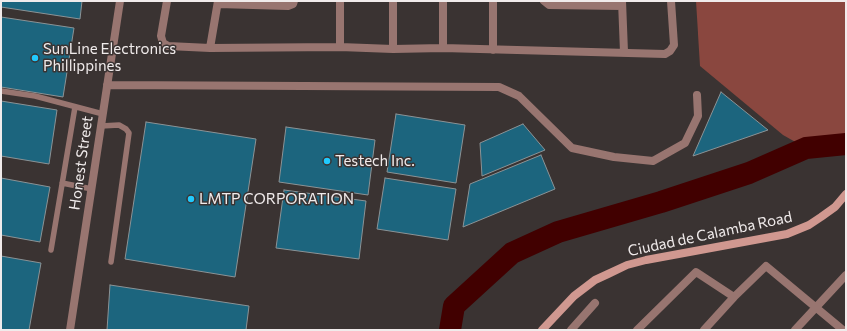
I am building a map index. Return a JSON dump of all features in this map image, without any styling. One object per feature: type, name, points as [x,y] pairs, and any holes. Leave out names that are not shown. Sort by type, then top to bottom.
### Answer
[{"type":"main road","name":"Ciudad de Calamba Road","points":[[542,330],[574,296],[608,274],[627,265],[646,260],[787,234],[809,225],[821,218],[835,207],[846,194]]},
{"type":"street","name":"Honest Street","points":[[70,330],[120,1]]},
{"type":"street","points":[[167,1],[161,36],[163,43],[168,46],[210,48],[443,48],[665,54],[670,51],[674,45],[671,1]]},
{"type":"street","points":[[210,48],[218,2],[288,6],[293,4],[294,1]]},
{"type":"street","points":[[340,1],[340,47]]},
{"type":"street","points":[[393,1],[393,49]]},
{"type":"street","points":[[443,1],[443,48]]},
{"type":"street","points":[[493,1],[493,50]]},
{"type":"street","points":[[544,1],[549,5],[622,4],[624,52]]},
{"type":"street","points":[[107,85],[499,88],[519,96],[572,148],[614,157],[653,161],[685,143],[698,116],[696,95]]},
{"type":"street","points":[[704,330],[734,297],[766,266],[843,330]]},
{"type":"street","points":[[637,330],[696,272],[734,297]]},
{"type":"street","points":[[795,330],[846,275]]},
{"type":"street","points":[[571,330],[595,303]]},
{"type":"lane","points":[[1,90],[35,96],[103,114]]},
{"type":"lane","points":[[51,250],[75,107]]},
{"type":"lane","points":[[101,126],[119,125],[126,129],[129,133],[111,262]]},
{"type":"lane","points":[[62,183],[92,189]]},
{"type":"shaded area","points":[[696,1],[846,1],[846,144],[806,148],[783,135],[700,66]]},
{"type":"building","points":[[1,1],[82,1],[80,19],[1,7]]},
{"type":"building","name":"SunLine Electronics Phillippines","points":[[1,17],[74,28],[63,97],[1,87]]},
{"type":"building","points":[[721,92],[768,130],[693,156]]},
{"type":"building","points":[[1,101],[57,110],[49,164],[1,156]]},
{"type":"building","points":[[396,114],[465,125],[456,183],[387,172]]},
{"type":"building","name":"LMTP CORPORATION","points":[[146,122],[256,139],[235,277],[125,259]]},
{"type":"building","points":[[523,124],[545,150],[482,176],[480,143]]},
{"type":"building","name":"Testech Inc.","points":[[286,127],[375,140],[368,195],[279,182]]},
{"type":"building","points":[[541,155],[555,189],[463,227],[470,184]]},
{"type":"building","points":[[1,178],[50,187],[40,242],[1,235]]},
{"type":"building","points":[[385,178],[456,189],[448,240],[377,229]]},
{"type":"building","points":[[284,190],[366,201],[359,259],[276,248]]},
{"type":"building","points":[[1,256],[41,263],[29,330],[1,330]]},
{"type":"building","points":[[110,285],[249,306],[246,330],[107,330]]},
{"type":"waterway","points":[[450,330],[454,306],[512,253],[558,232],[661,202],[749,173],[806,148],[846,144]]},
{"type":"place","name":"SunLine Electronics Phillippines","points":[[35,58]]},
{"type":"place","name":"Testech Inc.","points":[[327,161]]},
{"type":"place","name":"LMTP CORPORATION","points":[[191,199]]}]
